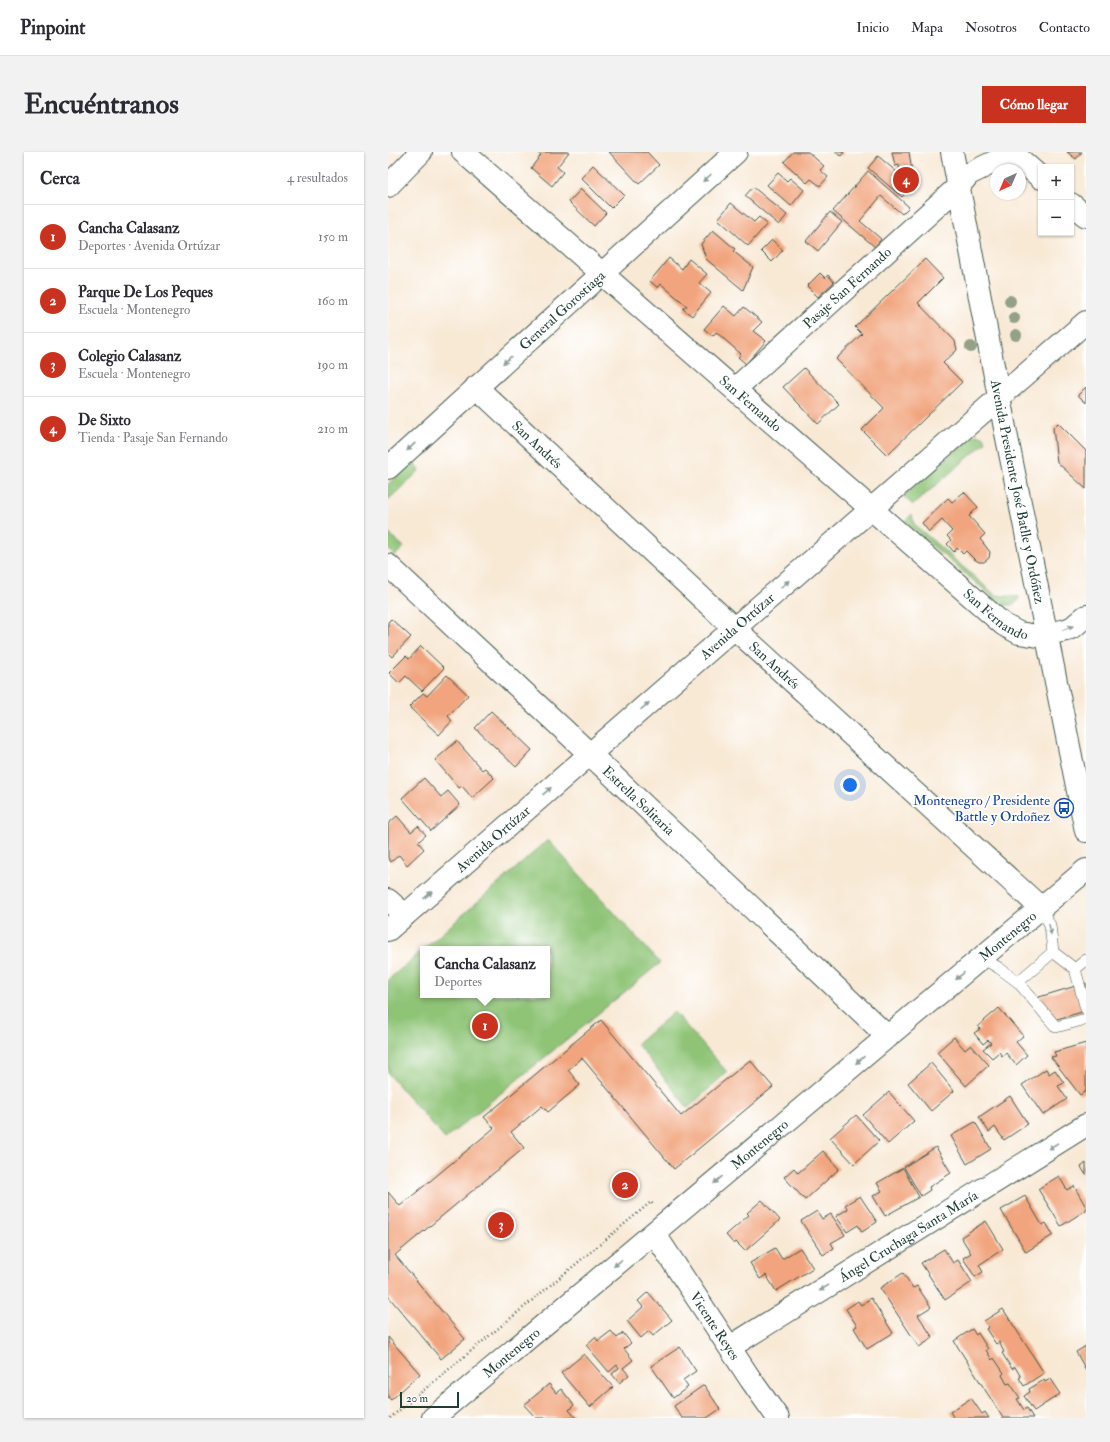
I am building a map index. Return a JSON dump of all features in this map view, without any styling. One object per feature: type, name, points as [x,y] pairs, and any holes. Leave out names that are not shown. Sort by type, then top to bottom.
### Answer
[{"type":"street","points":[[388,186],[421,152]]},
{"type":"street","name":"San Fernando","points":[[463,152],[1004,625],[1011,630],[1023,634],[1038,636],[1066,630],[1073,627],[1086,616]]},
{"type":"street","name":"General Gorostiaga","points":[[388,468],[736,152]]},
{"type":"street","name":"Avenida Presidente José Batlle y Ordóñez","points":[[952,152],[1086,831]]},
{"type":"street","name":"Pasaje San Fernando","points":[[735,389],[959,186],[969,174],[998,160],[1020,164]]},
{"type":"street","points":[[1074,206],[1086,216]]},
{"type":"street","name":"Avenida Ortúzar","points":[[388,930],[1086,322]]},
{"type":"street","name":"San Andrés","points":[[476,387],[734,628],[1041,908]]},
{"type":"street","name":"Estrella Solitaria","points":[[388,565],[590,754],[888,1037]]},
{"type":"street","name":"Montenegro","points":[[433,1418],[1086,870]]},
{"type":"street","points":[[388,900],[405,915]]},
{"type":"street","name":"Ángel Cruchaga Santa María","points":[[730,1346],[1086,1125]]},
{"type":"street","name":"Vicente Reyes","points":[[654,1233],[751,1380],[778,1418]]},
{"type":"lane","points":[[1041,908],[1050,925],[1053,952],[1075,969],[1086,1009]]},
{"type":"lane","points":[[1018,982],[1053,952]]},
{"type":"lane","points":[[982,958],[1018,982],[1056,1027],[1086,1019]]},
{"type":"lane","points":[[1075,969],[1086,960]]},
{"type":"path","points":[[390,1418],[651,1202]]},
{"type":"green space","points":[[976,435],[983,436],[986,442],[913,505],[903,496],[970,438]]},
{"type":"green space","points":[[413,461],[420,470],[388,500],[388,484]]},
{"type":"green space","points":[[912,514],[914,524],[995,595],[1019,597],[1019,600],[1014,604],[1009,605],[1004,605],[999,602],[904,522]]},
{"type":"green space","points":[[388,533],[404,547],[395,556],[388,549]]},
{"type":"green space","points":[[548,840],[660,963],[445,1139],[388,1073],[388,980],[420,953],[420,998],[550,998],[550,946],[427,946]]},
{"type":"green space","points":[[674,1012],[727,1072],[688,1108],[637,1044]]},
{"type":"building","points":[[537,152],[569,152],[557,167],[563,172],[552,186],[531,168],[541,155]]},
{"type":"building","points":[[609,152],[647,152],[659,165],[639,184]]},
{"type":"building","points":[[793,152],[808,152],[824,166],[820,170],[828,177],[820,186],[811,179],[807,183],[784,162]]},
{"type":"building","points":[[835,152],[844,152],[841,156]]},
{"type":"building","points":[[892,152],[909,152],[912,172],[900,174],[899,165],[895,166]]},
{"type":"building","points":[[1067,152],[1082,152],[1076,159]]},
{"type":"building","points":[[878,156],[912,185],[902,197],[868,168]]},
{"type":"building","points":[[593,165],[624,195],[611,208],[581,178]]},
{"type":"building","points":[[868,171],[909,207],[902,214],[881,196],[860,221],[881,239],[875,247],[833,211]]},
{"type":"building","points":[[778,173],[787,181],[790,178],[804,190],[791,206],[767,185]]},
{"type":"building","points":[[753,187],[787,215],[779,225],[745,196]]},
{"type":"building","points":[[581,189],[606,213],[594,226],[569,202]]},
{"type":"building","points":[[731,203],[754,222],[759,217],[767,224],[748,246],[718,219]]},
{"type":"building","points":[[830,212],[842,222],[818,251],[806,241]]},
{"type":"building","points":[[713,230],[735,249],[733,251],[753,267],[743,290],[706,259],[701,244]]},
{"type":"building","points":[[772,240],[783,250],[772,262],[761,251]]},
{"type":"building","points":[[669,258],[682,269],[689,259],[707,274],[699,283],[711,293],[692,316],[683,309],[687,306],[661,284],[658,288],[650,281]]},
{"type":"building","points":[[925,259],[943,278],[918,303],[955,341],[957,350],[943,363],[962,382],[887,455],[862,430],[884,408],[836,359],[862,334],[855,327]]},
{"type":"building","points":[[820,273],[825,278],[828,275],[834,282],[818,297],[807,286]]},
{"type":"building","points":[[724,306],[736,316],[744,307],[762,322],[753,331],[766,341],[746,364],[738,357],[741,354],[716,332],[713,336],[704,329]]},
{"type":"building","points":[[804,368],[839,404],[818,424],[783,387]]},
{"type":"building","points":[[1086,387],[1086,403],[1078,395]]},
{"type":"building","points":[[1058,423],[1086,451],[1086,489],[1057,462],[1053,428]]},
{"type":"building","points":[[964,492],[978,507],[969,516],[985,534],[980,539],[990,552],[989,558],[984,562],[979,562],[974,559],[966,551],[963,554],[957,548],[954,552],[947,544],[951,540],[947,536],[952,531],[942,520],[929,532],[922,523],[948,498],[952,502]]},
{"type":"building","points":[[391,619],[411,637],[392,657],[388,653],[388,622]]},
{"type":"building","points":[[421,646],[444,668],[422,691],[406,676],[399,683],[389,673],[406,656],[409,659]]},
{"type":"building","points":[[447,675],[468,695],[448,716],[452,721],[439,735],[409,707],[423,693],[427,696]]},
{"type":"building","points":[[491,711],[532,750],[516,767],[475,728]]},
{"type":"building","points":[[457,741],[482,770],[485,768],[494,778],[472,798],[462,786],[459,788],[435,760]]},
{"type":"building","points":[[424,778],[441,797],[448,791],[460,805],[431,831],[402,798]]},
{"type":"building","points":[[397,816],[411,832],[418,826],[426,835],[418,842],[424,849],[407,865],[399,855],[391,862],[388,858],[388,824]]},
{"type":"building","points":[[1086,983],[1086,1011],[1046,1022],[1039,997]]},
{"type":"building","points":[[999,1008],[1023,1036],[1016,1042],[1027,1055],[1016,1065],[1006,1053],[1002,1056],[999,1052],[992,1058],[983,1049],[991,1043],[988,1040],[983,1044],[974,1033],[980,1029],[978,1026]]},
{"type":"building","points":[[601,1020],[681,1116],[750,1060],[773,1087],[674,1169],[582,1058],[568,1070],[580,1085],[548,1112],[542,1106],[511,1132],[524,1148],[395,1255],[465,1339],[441,1359],[388,1296],[388,1192],[400,1206],[494,1128],[484,1117]]},
{"type":"building","points":[[954,1037],[965,1050],[971,1045],[989,1065],[966,1086],[937,1052]]},
{"type":"building","points":[[1086,1043],[1086,1091],[1080,1095],[1051,1057],[1056,1056],[1054,1052]]},
{"type":"building","points":[[931,1063],[954,1091],[931,1111],[908,1083]]},
{"type":"building","points":[[1046,1069],[1049,1074],[1055,1070],[1064,1083],[1058,1086],[1067,1099],[1043,1115],[1022,1085]]},
{"type":"building","points":[[889,1092],[914,1121],[888,1144],[863,1115]]},
{"type":"building","points":[[1010,1096],[1028,1124],[1004,1140],[995,1127],[989,1132],[979,1117]]},
{"type":"building","points":[[856,1115],[879,1141],[854,1164],[830,1138]]},
{"type":"building","points":[[975,1122],[991,1149],[967,1164],[951,1136]]},
{"type":"building","points":[[936,1147],[951,1173],[929,1187],[930,1190],[921,1196],[904,1167]]},
{"type":"building","points":[[823,1151],[839,1169],[805,1200],[784,1177],[794,1168],[798,1173]]},
{"type":"building","points":[[1086,1163],[1086,1175],[1081,1167]]},
{"type":"building","points":[[903,1168],[919,1197],[885,1216],[873,1196],[882,1191],[877,1183]]},
{"type":"building","points":[[1059,1176],[1067,1190],[1074,1186],[1086,1207],[1086,1210],[1061,1226],[1038,1189]]},
{"type":"building","points":[[860,1196],[877,1222],[862,1232],[858,1225],[847,1232],[836,1216],[848,1209],[845,1205]]},
{"type":"building","points":[[1025,1196],[1042,1225],[1046,1223],[1053,1235],[1026,1252],[1001,1210]]},
{"type":"building","points":[[762,1200],[780,1220],[745,1251],[736,1242],[734,1244],[726,1235],[749,1215],[747,1213]]},
{"type":"building","points":[[817,1211],[822,1219],[831,1214],[845,1235],[831,1243],[834,1248],[823,1255],[801,1221]]},
{"type":"building","points":[[986,1221],[1003,1249],[979,1265],[983,1272],[975,1277],[963,1258],[971,1253],[961,1237]]},
{"type":"building","points":[[775,1248],[782,1259],[800,1248],[813,1268],[776,1291],[766,1275],[760,1279],[750,1263]]},
{"type":"building","points":[[944,1249],[953,1263],[958,1260],[972,1282],[945,1300],[921,1263]]},
{"type":"building","points":[[903,1273],[913,1288],[917,1286],[931,1307],[918,1315],[933,1338],[919,1347],[880,1288]]},
{"type":"building","points":[[648,1292],[672,1320],[653,1336],[649,1331],[641,1338],[627,1321],[643,1307],[638,1301]]},
{"type":"building","points":[[871,1298],[893,1333],[867,1349],[854,1328],[857,1326],[846,1309],[858,1301],[861,1305]]},
{"type":"building","points":[[1003,1309],[1044,1373],[1024,1386],[1015,1367],[1012,1369],[1002,1353],[1004,1352],[999,1342],[996,1344],[986,1329],[989,1327],[984,1321]]},
{"type":"building","points":[[972,1329],[976,1335],[978,1333],[988,1349],[986,1350],[992,1360],[994,1358],[1004,1373],[1002,1375],[1007,1384],[1010,1383],[1020,1398],[1017,1399],[1024,1410],[1027,1408],[1033,1418],[1003,1418],[954,1341]]},
{"type":"building","points":[[611,1331],[617,1338],[623,1333],[631,1343],[624,1349],[633,1360],[623,1368],[629,1375],[619,1383],[612,1374],[619,1368],[617,1365],[609,1372],[586,1345],[595,1337],[598,1341]]},
{"type":"building","points":[[388,1337],[420,1374],[391,1400],[388,1397]]},
{"type":"building","points":[[1086,1346],[1086,1370],[1076,1352]]},
{"type":"building","points":[[680,1347],[696,1371],[683,1380],[688,1387],[673,1398],[651,1366]]},
{"type":"building","points":[[584,1354],[613,1387],[590,1407],[561,1373]]},
{"type":"building","points":[[1050,1379],[1060,1394],[1034,1411],[1024,1396],[1030,1392],[1029,1389],[1044,1380],[1045,1382]]},
{"type":"building","points":[[549,1384],[556,1393],[561,1389],[574,1405],[569,1410],[576,1418],[536,1418],[524,1405]]},
{"type":"building","points":[[704,1385],[720,1409],[707,1418],[682,1418],[674,1406]]},
{"type":"building","points":[[971,1398],[982,1414],[985,1412],[989,1418],[954,1418],[950,1412]]},
{"type":"place","name":"De Sixto","points":[[906,180]]},
{"type":"place","name":"Montenegro / Presidente Battle y Ordoñez","points":[[1064,808]]},
{"type":"place","name":"Cancha Calasanz","points":[[485,1026]]},
{"type":"place","name":"Parque De Los Peques","points":[[625,1185]]},
{"type":"place","name":"Colegio Calasanz","points":[[501,1225]]}]
